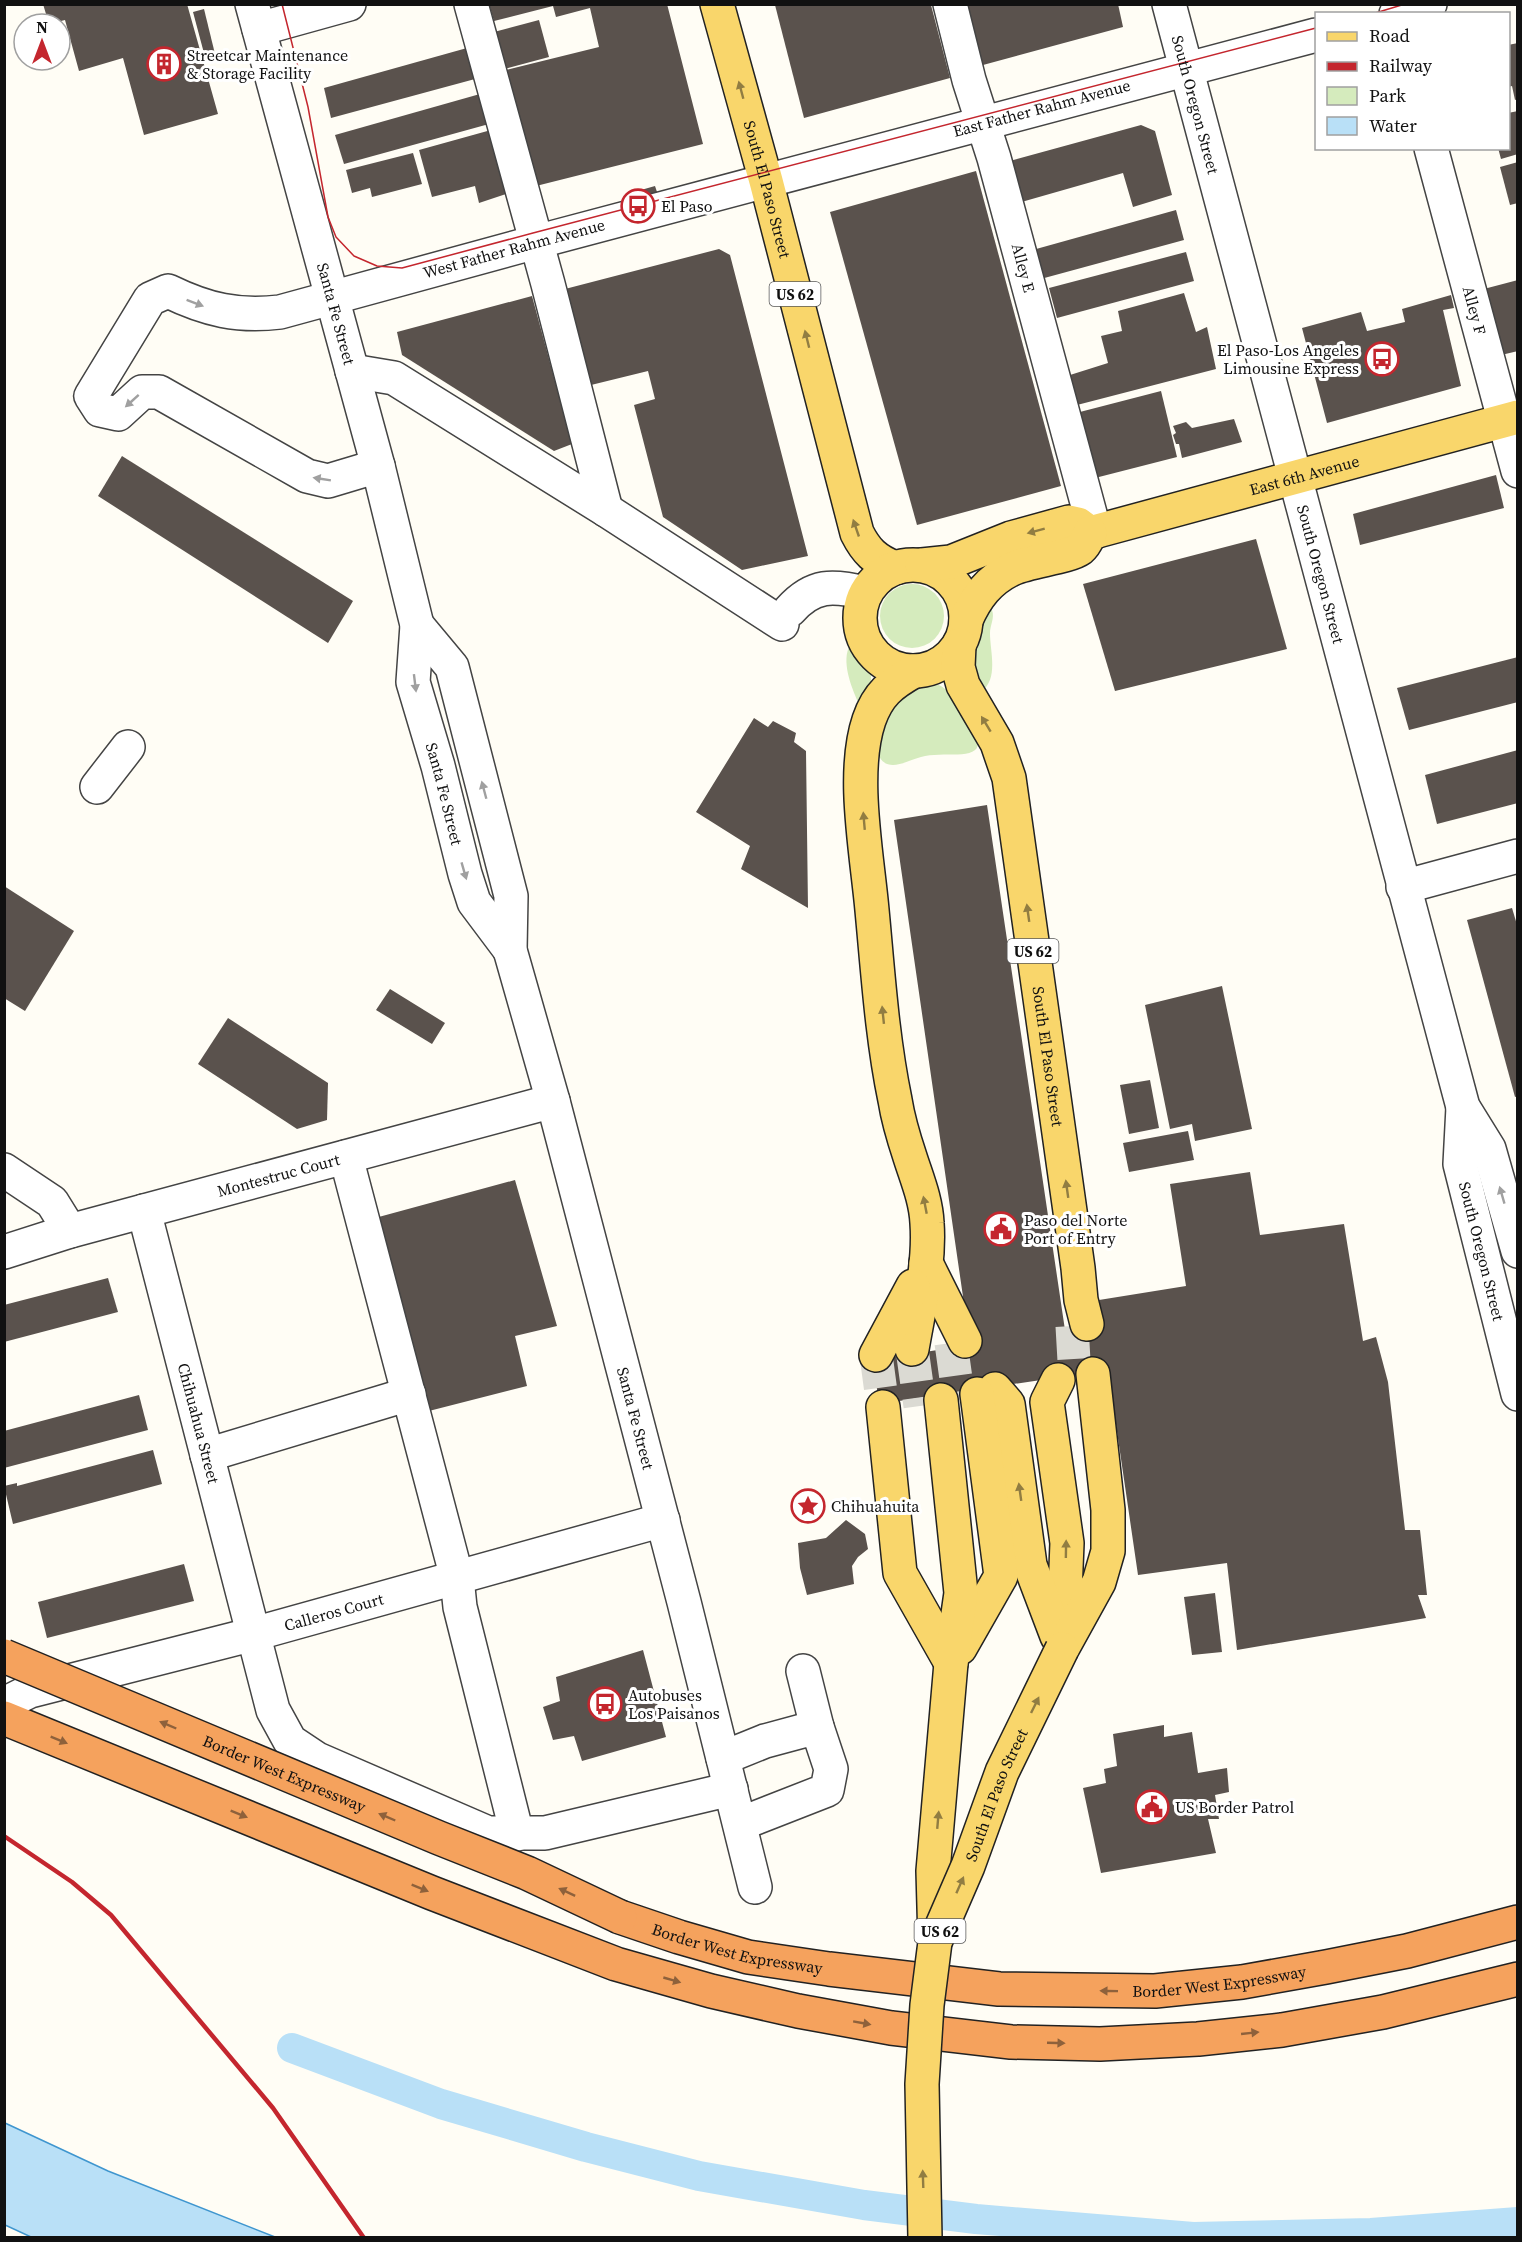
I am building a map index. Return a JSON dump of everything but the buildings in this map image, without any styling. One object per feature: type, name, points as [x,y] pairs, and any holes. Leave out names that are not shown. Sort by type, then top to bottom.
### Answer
[{"type":"highway","name":"Border West Expressway","points":[[4,1656],[527,1873],[620,1917],[679,1938],[748,1957],[999,1989],[1155,1991],[1242,1982],[1326,1968],[1407,1951],[1518,1922]]},
{"type":"highway","points":[[4,1718],[432,1893],[615,1964],[711,1991],[798,2011],[891,2028],[1011,2042],[1100,2044],[1198,2039],[1282,2030],[1383,2012],[1518,1978]]},
{"type":"highway","points":[[1155,1991],[1204,1972],[1323,1951],[1518,1902]]},
{"type":"main road","name":"South El Paso Street","points":[[717,4],[766,181],[856,533],[865,549],[877,561],[908,566]]},
{"type":"main road","name":"East 6th Avenue","points":[[962,633],[981,593],[1000,577],[1027,563],[1078,550],[1092,532],[1511,419]]},
{"type":"main road","points":[[914,671],[885,663],[874,655],[865,642],[860,626],[860,609],[865,593],[878,578],[908,566],[951,562],[1011,538],[1069,522],[1092,532]]},
{"type":"main road","name":"US 62","points":[[908,566],[939,571],[952,582],[965,604],[962,633]]},
{"type":"main road","name":"South El Paso Street","points":[[962,633],[958,667],[963,685],[997,743],[1009,778],[1078,1268],[1080,1317]]},
{"type":"main road","points":[[926,1263],[922,1348],[928,1239],[926,1209],[895,1100],[883,1020],[862,803],[862,762],[870,718],[878,700],[892,684],[914,671],[938,665],[949,657],[962,633]]},
{"type":"main road","name":"South El Paso Street","points":[[935,1942],[968,1866],[1002,1772],[1062,1649],[1099,1582],[1108,1551],[1108,1510],[1075,1377],[1047,1402],[1067,1543],[1062,1649]]},
{"type":"main road","name":"South El Paso Street","points":[[925,2238],[922,2084],[927,2005],[935,1942],[933,1871],[951,1663],[961,1593],[939,1400]]},
{"type":"main road","points":[[951,1663],[900,1573],[939,1400],[1008,1404],[1030,1565],[1062,1649]]},
{"type":"street","points":[[256,17],[349,4]]},
{"type":"street","points":[[471,4],[606,510]]},
{"type":"street","name":"Alley E","points":[[950,4],[1092,532]]},
{"type":"street","name":"South Oregon Street","points":[[1169,4],[1463,1107],[1489,1149],[1518,1251]]},
{"type":"street","points":[[1402,12],[1430,4]]},
{"type":"street","name":"Santa Fe Street","points":[[256,17],[378,466],[417,625],[413,682],[474,902],[510,950],[553,1101],[663,1520],[755,1887]]},
{"type":"street","name":"East Father Rahm Avenue","points":[[766,181],[1315,36]]},
{"type":"street","name":"Alley F","points":[[1432,150],[1511,419],[1518,471]]},
{"type":"street","name":"West Father Rahm Avenue","points":[[378,466],[328,482],[307,476],[159,392],[142,392],[117,414],[100,410],[91,396],[150,299],[168,291],[197,305],[252,315],[280,312],[766,181]]},
{"type":"street","points":[[352,371],[394,378],[606,510],[786,617],[798,601],[812,591],[843,588],[865,593]]},
{"type":"street","points":[[97,787],[128,747]]},
{"type":"street","points":[[1403,887],[1518,856]]},
{"type":"street","name":"Montestruc Court","points":[[4,1252],[70,1231],[553,1101]]},
{"type":"street","name":"South Oregon Street","points":[[1463,1107],[1460,1164],[1506,1300],[1518,1394]]},
{"type":"street","points":[[346,1156],[457,1578],[460,1607],[517,1834]]},
{"type":"street","points":[[4,1170],[52,1202],[70,1231]]},
{"type":"street","name":"Chihuahua Street","points":[[144,1211],[273,1710],[290,1741],[317,1759],[488,1833],[545,1833],[731,1790]]},
{"type":"street","points":[[207,1455],[409,1394]]},
{"type":"street","name":"Calleros Court","points":[[4,1706],[30,1691],[254,1634],[663,1520]]},
{"type":"street","points":[[740,1824],[827,1790],[831,1769],[817,1727],[803,1671]]},
{"type":"street","points":[[723,1758],[765,1741],[817,1727]]},
{"type":"green space","points":[[912,584],[924,586],[935,593],[942,604],[944,616],[942,628],[935,639],[924,646],[912,648],[900,646],[889,639],[882,628],[880,616],[882,604],[889,593],[900,586]]},
{"type":"green space","points":[[988,610],[992,610],[993,616],[990,633],[992,673],[987,687],[981,692],[973,649],[976,631]]},
{"type":"green space","points":[[853,644],[857,653],[871,669],[871,688],[861,703],[858,702],[848,674],[847,651]]},
{"type":"green space","points":[[937,684],[950,694],[967,717],[976,733],[978,744],[975,750],[967,754],[921,757],[893,765],[883,761],[879,756],[877,743],[880,727],[890,705],[898,696],[909,691]]},
{"type":"water","points":[[5,2123],[108,2171],[275,2237],[31,2237],[5,2225]]},
{"type":"waterway","points":[[292,2048],[441,2104],[586,2147],[699,2176],[864,2205],[976,2219],[1193,2237],[1371,2233],[1518,2222]]},
{"type":"tunnel","points":[[1072,1326],[1075,1378]]},
{"type":"tunnel","points":[[951,1343],[959,1400]]},
{"type":"tunnel","points":[[912,1349],[920,1406]]},
{"type":"tunnel","points":[[876,1355],[883,1407]]},
{"type":"tram line","points":[[282,4],[308,107],[328,217],[336,237],[354,256],[377,266],[402,268],[1315,28]]},
{"type":"tram line","points":[[1379,12],[1405,4]]},
{"type":"railway","points":[[4,1836],[72,1882],[111,1915],[273,2108],[364,2238]]},
{"type":"place","name":"Streetcar Maintenance & Storage Facility","points":[[164,64]]},
{"type":"place","name":"El Paso","points":[[638,206]]},
{"type":"place","name":"El Paso-Los Angeles Limousine Express","points":[[1382,359]]},
{"type":"place","name":"Paso del Norte Port of Entry","points":[[1001,1229]]},
{"type":"place","name":"Chihuahuita","points":[[808,1506]]},
{"type":"place","name":"Autobuses Los Paisanos","points":[[605,1704]]},
{"type":"place","name":"US Border Patrol","points":[[1152,1807]]}]
